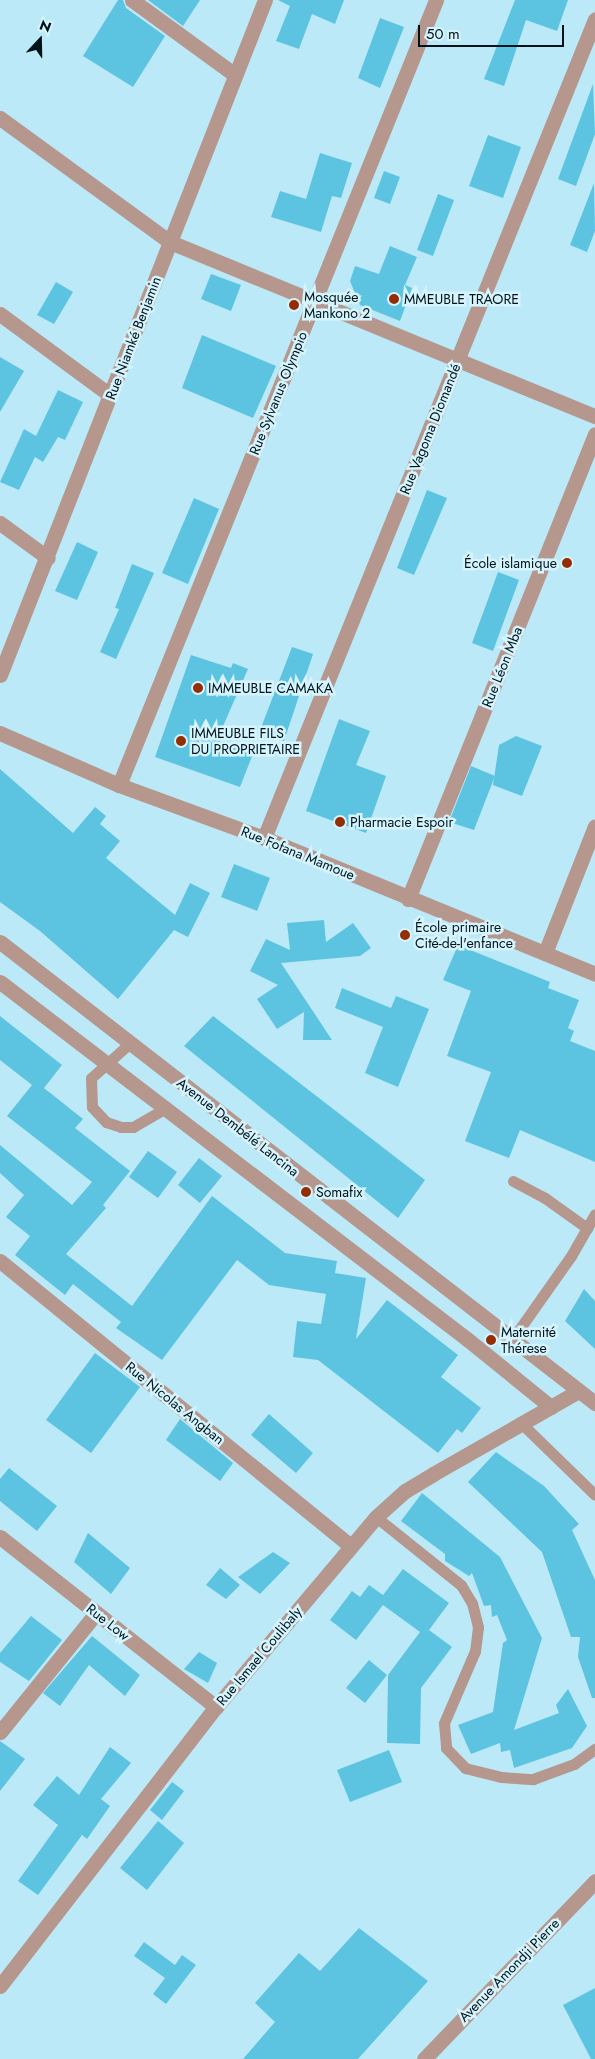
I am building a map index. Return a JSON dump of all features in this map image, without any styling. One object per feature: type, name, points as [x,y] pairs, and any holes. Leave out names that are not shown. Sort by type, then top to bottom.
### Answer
[{"type":"street","points":[[132,0],[234,74]]},
{"type":"street","name":"Rue Niamké Benjamin","points":[[0,675],[48,558],[234,74],[266,0]]},
{"type":"street","name":"Rue Sylvanus Olympio","points":[[119,785],[436,0]]},
{"type":"street","name":"Rue Vagoma Diomandé","points":[[264,838],[595,19]]},
{"type":"street","points":[[0,118],[170,242],[315,303],[595,416]]},
{"type":"street","points":[[0,314],[110,395]]},
{"type":"street","name":"Rue Léon Mba","points":[[408,899],[595,434]]},
{"type":"street","points":[[0,523],[48,558]]},
{"type":"street","name":"Rue Fofana Mamoue","points":[[0,733],[13,742],[119,785],[264,838],[408,899],[595,974]]},
{"type":"street","points":[[545,953],[595,826]]},
{"type":"street","name":"Avenue Dembélé Lancina","points":[[0,942],[511,1341],[577,1392],[595,1403]]},
{"type":"street","points":[[0,982],[166,1108],[551,1407]]},
{"type":"street","name":"Rue Nicolas Angban","points":[[0,1261],[351,1546]]},
{"type":"street","points":[[577,1392],[595,1413]]},
{"type":"street","name":"Rue Ismael Coulibaly","points":[[0,1986],[216,1707],[376,1517],[405,1491],[577,1392]]},
{"type":"street","name":"Rue Low","points":[[0,1538],[216,1707]]},
{"type":"street","points":[[0,1732],[96,1613]]},
{"type":"street","name":"Avenue Amondji Pierre","points":[[424,2059],[595,1881]]},
{"type":"lane","points":[[130,1043],[90,1078],[89,1093],[92,1107],[106,1122],[121,1127],[133,1127],[166,1108]]},
{"type":"lane","points":[[512,1180],[545,1198],[587,1228]]},
{"type":"lane","points":[[511,1341],[595,1214]]},
{"type":"lane","points":[[521,1423],[595,1495]]},
{"type":"lane","points":[[376,1517],[461,1585],[472,1603],[478,1627],[475,1651],[444,1723],[446,1748],[465,1768],[501,1777],[533,1779],[574,1764],[595,1749]]},
{"type":"building","points":[[118,0],[123,0],[126,8],[165,36],[133,87],[83,56]]},
{"type":"building","points":[[148,0],[200,0],[183,26]]},
{"type":"building","points":[[278,0],[344,0],[335,24],[312,14],[299,49],[276,41],[290,6]]},
{"type":"building","points":[[515,0],[568,0],[557,31],[526,20],[504,86],[484,79]]},
{"type":"building","points":[[380,18],[404,27],[380,88],[358,78]]},
{"type":"building","points":[[593,84],[595,134],[576,186],[558,179]]},
{"type":"building","points":[[488,135],[521,147],[503,198],[469,186]]},
{"type":"building","points":[[320,153],[352,163],[341,198],[332,196],[321,232],[271,217],[280,191],[306,199]]},
{"type":"building","points":[[384,171],[400,177],[390,204],[374,198]]},
{"type":"building","points":[[594,183],[595,231],[587,252],[570,245]]},
{"type":"building","points":[[438,194],[454,200],[433,256],[417,250]]},
{"type":"building","points":[[390,246],[417,257],[405,285],[412,288],[400,321],[360,305],[350,281],[355,266],[379,274]]},
{"type":"building","points":[[211,274],[241,285],[231,311],[201,299]]},
{"type":"building","points":[[56,282],[73,292],[54,324],[37,315]]},
{"type":"building","points":[[202,335],[276,366],[253,418],[182,388]]},
{"type":"building","points":[[0,357],[24,371],[0,412]]},
{"type":"building","points":[[58,390],[83,402],[65,440],[58,437],[43,462],[35,457],[19,490],[0,482],[24,429],[36,436]]},
{"type":"building","points":[[427,490],[447,498],[414,575],[397,568]]},
{"type":"building","points":[[194,498],[219,509],[188,584],[162,573]]},
{"type":"building","points":[[77,542],[98,552],[77,600],[55,591]]},
{"type":"building","points":[[132,564],[154,573],[116,659],[100,652],[119,609],[115,608]]},
{"type":"building","points":[[498,572],[519,580],[493,651],[472,643]]},
{"type":"building","points":[[292,647],[313,654],[284,741],[259,733]]},
{"type":"building","points":[[191,655],[231,668],[233,663],[248,669],[217,740],[253,754],[240,787],[155,757]]},
{"type":"building","points":[[339,719],[370,731],[356,765],[386,776],[366,833],[306,811]]},
{"type":"building","points":[[516,736],[542,746],[522,796],[493,785],[499,745]]},
{"type":"building","points":[[471,766],[495,776],[474,830],[449,822]]},
{"type":"building","points":[[0,769],[73,833],[95,807],[106,816],[100,824],[120,841],[106,858],[175,915],[190,883],[210,893],[188,937],[174,930],[118,999],[40,931],[0,902]]},
{"type":"building","points":[[234,864],[270,878],[257,911],[221,897]]},
{"type":"building","points":[[324,920],[326,942],[353,923],[371,948],[360,956],[281,963],[332,1040],[303,1040],[304,1012],[277,1029],[257,999],[278,985],[250,971],[266,939],[290,950],[287,923]]},
{"type":"building","points":[[458,945],[550,982],[548,988],[579,1000],[568,1028],[574,1031],[570,1041],[595,1051],[595,1162],[520,1130],[509,1158],[465,1141],[491,1072],[447,1056],[471,991],[443,980]]},
{"type":"building","points":[[342,988],[391,1008],[396,996],[429,1009],[398,1087],[365,1073],[383,1027],[335,1008]]},
{"type":"building","points":[[0,1016],[62,1065],[44,1088],[83,1119],[75,1128],[130,1171],[103,1205],[106,1208],[66,1254],[132,1306],[212,1196],[285,1253],[337,1261],[335,1273],[366,1278],[356,1339],[387,1300],[458,1355],[441,1377],[481,1408],[462,1433],[457,1429],[438,1453],[318,1360],[293,1357],[297,1321],[321,1324],[326,1294],[269,1285],[237,1260],[162,1360],[116,1328],[121,1322],[73,1284],[65,1295],[15,1255],[30,1236],[6,1217],[24,1195],[0,1173],[0,1145],[72,1205],[92,1182],[7,1116],[32,1085],[0,1060]]},
{"type":"building","points":[[213,1016],[425,1180],[398,1218],[184,1046]]},
{"type":"building","points":[[148,1151],[177,1172],[158,1198],[129,1177]]},
{"type":"building","points":[[199,1158],[222,1176],[200,1203],[178,1185]]},
{"type":"building","points":[[584,1289],[595,1301],[595,1349],[565,1321]]},
{"type":"building","points":[[95,1353],[140,1387],[91,1453],[46,1420]]},
{"type":"building","points":[[269,1414],[313,1453],[296,1473],[251,1435]]},
{"type":"building","points":[[180,1419],[233,1463],[220,1481],[166,1440]]},
{"type":"building","points":[[496,1452],[544,1486],[579,1524],[572,1530],[595,1580],[595,1698],[592,1698],[578,1657],[580,1637],[571,1637],[542,1552],[468,1482]]},
{"type":"building","points":[[9,1468],[57,1506],[37,1531],[0,1501],[0,1479]]},
{"type":"building","points":[[422,1493],[500,1557],[542,1638],[514,1730],[559,1713],[556,1705],[568,1689],[587,1726],[572,1748],[514,1768],[510,1750],[501,1752],[500,1743],[471,1754],[458,1725],[493,1712],[503,1643],[507,1640],[497,1615],[492,1617],[491,1605],[484,1606],[472,1573],[469,1576],[445,1561],[445,1554],[401,1521]]},
{"type":"building","points":[[88,1533],[130,1568],[111,1594],[74,1562]]},
{"type":"building","points":[[273,1552],[290,1563],[260,1594],[238,1577]]},
{"type":"building","points":[[220,1568],[240,1585],[226,1599],[206,1585]]},
{"type":"building","points":[[403,1569],[449,1603],[429,1630],[452,1647],[421,1688],[420,1744],[387,1743],[388,1675],[420,1632],[383,1605],[356,1640],[330,1620],[352,1591],[360,1597],[369,1585],[383,1595]]},
{"type":"building","points":[[31,1616],[62,1640],[29,1681],[0,1662],[0,1653]]},
{"type":"building","points":[[92,1636],[140,1675],[125,1696],[89,1665],[60,1706],[43,1693]]},
{"type":"building","points":[[199,1652],[217,1663],[208,1683],[184,1669]]},
{"type":"building","points":[[369,1660],[387,1675],[365,1703],[346,1688]]},
{"type":"building","points":[[0,1741],[25,1759],[0,1791]]},
{"type":"building","points":[[110,1747],[131,1763],[101,1799],[110,1806],[87,1839],[82,1835],[38,1895],[18,1881],[58,1825],[33,1805],[57,1776],[79,1795]]},
{"type":"building","points":[[389,1750],[402,1782],[350,1802],[337,1770]]},
{"type":"building","points":[[172,1782],[184,1791],[162,1820],[150,1810]]},
{"type":"building","points":[[158,1821],[184,1843],[147,1890],[120,1868]]},
{"type":"building","points":[[359,1928],[428,1981],[358,2059],[243,2059],[275,2022],[255,2003],[299,1953],[320,1971]]},
{"type":"building","points":[[144,1942],[175,1965],[182,1955],[196,1965],[166,2004],[153,1994],[165,1978],[134,1956]]},
{"type":"building","points":[[595,1988],[595,2059],[591,2059],[563,2005]]},
{"type":"place","name":"MMEUBLE TRAORE","points":[[394,299]]},
{"type":"place","name":"Mosquée Mankono 2","points":[[294,305]]},
{"type":"place","name":"École islamique","points":[[567,563]]},
{"type":"place","name":"IMMEUBLE CAMAKA","points":[[198,688]]},
{"type":"place","name":"IMMEUBLE FILS DU PROPRIETAIRE","points":[[181,741]]},
{"type":"place","name":"Pharmacie Espoir","points":[[340,822]]},
{"type":"place","name":"École primaire Cité-de-l'enfance","points":[[405,935]]},
{"type":"place","name":"Somafix","points":[[306,1192]]},
{"type":"place","name":"Maternité Thérese","points":[[491,1340]]}]
